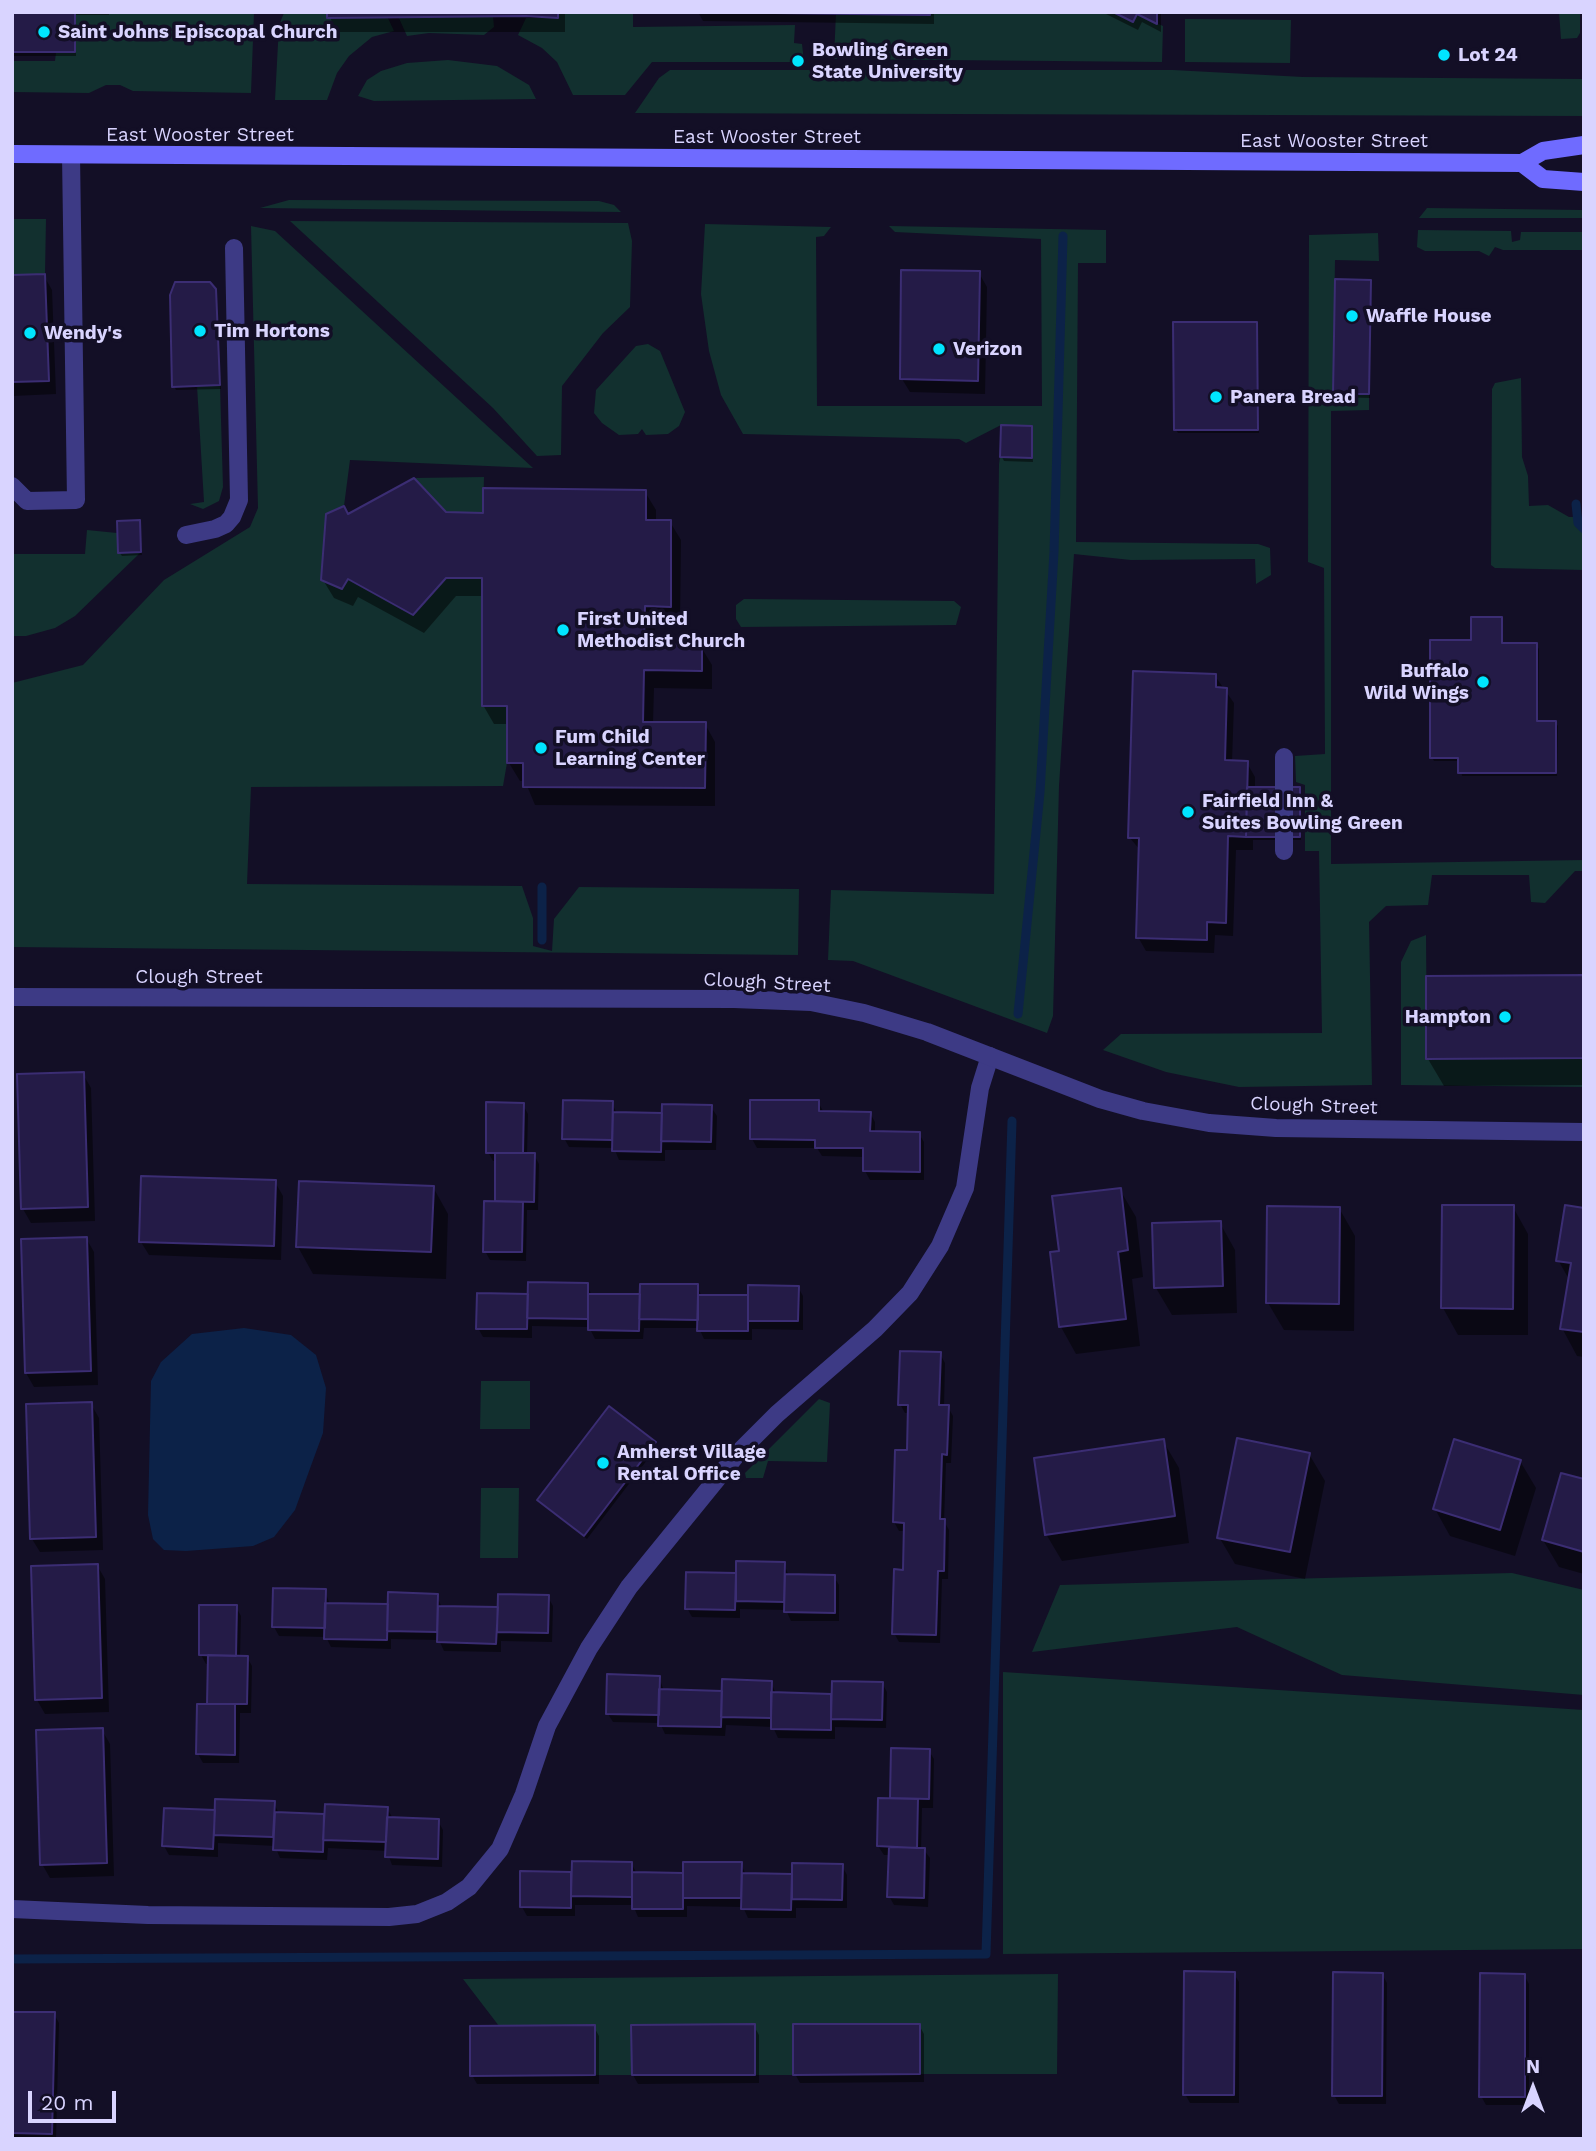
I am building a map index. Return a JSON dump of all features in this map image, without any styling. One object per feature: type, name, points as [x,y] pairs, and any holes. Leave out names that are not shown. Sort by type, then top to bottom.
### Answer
[{"type":"main road","name":"East Wooster Street","points":[[12,154],[1522,163],[1543,151],[1584,145]]},
{"type":"main road","name":"East Wooster Street","points":[[1522,163],[1543,179],[1584,182]]},
{"type":"street","points":[[12,486],[27,501],[76,500],[71,155]]},
{"type":"street","points":[[186,535],[215,530],[226,524],[239,500],[234,248]]},
{"type":"street","points":[[1283,852],[1284,757]]},
{"type":"street","name":"Clough Street","points":[[12,997],[734,999],[811,1002],[864,1013],[927,1032],[1100,1099],[1143,1111],[1209,1123],[1276,1128],[1584,1132]]},
{"type":"street","points":[[12,1909],[148,1915],[389,1917],[417,1914],[447,1902],[469,1888],[500,1849],[524,1794],[547,1726],[589,1648],[629,1587],[738,1453],[777,1414],[883,1321],[910,1293],[940,1247],[965,1188],[980,1088],[990,1056]]},
{"type":"green space","points":[[75,12],[254,13],[251,93],[133,91],[120,85],[106,85],[89,93],[12,92],[12,61],[55,61],[56,52],[75,52]]},
{"type":"green space","points":[[327,12],[327,18],[387,16],[394,31],[372,37],[349,56],[337,73],[327,100],[275,100],[279,25],[284,13]]},
{"type":"green space","points":[[558,12],[633,12],[633,27],[795,25],[794,43],[802,44],[804,62],[652,62],[625,95],[573,95],[557,62],[542,48],[518,35],[526,18],[558,18]]},
{"type":"green space","points":[[836,12],[929,15],[930,12],[1113,12],[1132,22],[1137,14],[1163,26],[1162,62],[834,59]]},
{"type":"green space","points":[[1559,12],[1580,12],[1580,33],[1577,38],[1561,39]]},
{"type":"green space","points":[[398,16],[493,16],[494,27],[484,35],[429,33],[407,36]]},
{"type":"green space","points":[[1185,19],[1291,20],[1290,63],[1185,62]]},
{"type":"green space","points":[[448,60],[497,66],[529,85],[536,99],[374,101],[358,96],[367,80],[381,71],[407,63]]},
{"type":"green space","points":[[670,70],[1173,70],[1303,77],[1584,79],[1584,116],[635,113],[659,78]]},
{"type":"green space","points":[[289,200],[599,201],[614,205],[621,212],[260,208]]},
{"type":"green space","points":[[1427,208],[1584,210],[1584,218],[1419,218]]},
{"type":"green space","points":[[12,219],[46,219],[45,274],[12,275]]},
{"type":"green space","points":[[290,221],[628,223],[632,241],[630,307],[603,333],[562,386],[561,455],[537,456],[493,408]]},
{"type":"green space","points":[[705,224],[831,227],[824,236],[816,237],[817,406],[1042,406],[1041,239],[895,232],[889,226],[1106,230],[1106,263],[1078,263],[1076,542],[1258,544],[1270,548],[1271,575],[1256,584],[1255,559],[1131,560],[1074,554],[1059,786],[1053,1016],[1047,1033],[853,961],[828,960],[831,890],[994,894],[999,464],[1000,457],[1032,458],[1032,426],[1001,425],[966,443],[959,439],[743,434],[721,395],[709,351],[701,294]]},
{"type":"green space","points":[[251,226],[275,231],[533,468],[350,460],[344,506],[326,515],[322,580],[348,579],[413,615],[446,578],[482,578],[482,705],[507,706],[507,763],[503,786],[251,787],[247,884],[522,886],[533,918],[533,946],[552,951],[554,919],[579,887],[799,889],[798,955],[12,947],[12,683],[83,665],[164,580],[250,527],[258,508]]},
{"type":"green space","points":[[1418,230],[1511,231],[1512,242],[1520,240],[1521,232],[1584,232],[1584,250],[1503,250],[1495,247],[1489,256],[1479,251],[1425,251],[1417,247]]},
{"type":"green space","points":[[1378,233],[1379,261],[1335,260],[1333,393],[1369,394],[1369,410],[1331,411],[1331,864],[1584,860],[1584,871],[1575,871],[1545,903],[1531,902],[1529,875],[1432,875],[1428,905],[1386,906],[1369,922],[1372,1085],[1239,1087],[1166,1072],[1103,1050],[1121,1034],[1322,1033],[1319,851],[1305,851],[1305,785],[1296,782],[1295,756],[1325,754],[1324,568],[1308,562],[1309,235]]},
{"type":"green space","points":[[648,344],[660,351],[685,412],[679,426],[668,434],[646,435],[642,429],[638,434],[619,435],[602,423],[594,413],[596,390],[636,346]]},
{"type":"green space","points":[[1521,378],[1522,457],[1528,476],[1529,506],[1548,505],[1569,517],[1584,517],[1584,570],[1495,568],[1491,565],[1492,389],[1495,383]]},
{"type":"green space","points":[[220,385],[223,487],[219,501],[203,509],[190,504],[204,502],[197,386]]},
{"type":"green space","points":[[484,477],[483,513],[446,512],[414,478]]},
{"type":"green space","points":[[87,530],[117,533],[118,552],[141,552],[75,616],[55,628],[26,636],[12,636],[12,554],[85,554]]},
{"type":"green space","points":[[744,599],[954,601],[961,607],[956,625],[741,627],[736,619],[736,605]]},
{"type":"green space","points":[[1426,935],[1427,1059],[1584,1058],[1584,1087],[1401,1085],[1401,962],[1411,941]]},
{"type":"green space","points":[[481,1381],[530,1381],[530,1429],[480,1429]]},
{"type":"green space","points":[[819,1399],[830,1403],[827,1462],[768,1461],[763,1478],[746,1478],[745,1473]]},
{"type":"green space","points":[[481,1488],[519,1488],[518,1558],[480,1558]]},
{"type":"green space","points":[[1512,1573],[1584,1590],[1584,1695],[1342,1675],[1237,1627],[1032,1652],[1060,1585]]},
{"type":"green space","points":[[1003,1672],[1584,1710],[1584,1949],[1003,1954]]},
{"type":"green space","points":[[1058,1974],[1057,2074],[920,2074],[919,2024],[793,2024],[793,2075],[755,2075],[754,2024],[632,2025],[632,2075],[595,2075],[594,2025],[499,2026],[463,1979]]},
{"type":"water","points":[[244,1328],[291,1335],[316,1355],[326,1388],[323,1433],[295,1510],[274,1537],[253,1546],[164,1550],[153,1539],[148,1515],[151,1381],[161,1362],[192,1334]]},
{"type":"building","name":"Saint Johns Episcopal Church","points":[[12,12],[75,12],[75,52],[12,52]]},
{"type":"building","points":[[327,12],[558,12],[558,18],[327,18]]},
{"type":"building","points":[[696,12],[930,12],[930,15]]},
{"type":"building","points":[[1113,12],[1157,12],[1157,24],[1137,14],[1133,22]]},
{"type":"building","name":"Verizon","points":[[901,270],[980,271],[978,381],[900,379]]},
{"type":"building","name":"Wendy's","points":[[45,274],[49,381],[12,382],[12,275]]},
{"type":"building","name":"Waffle House","points":[[1335,279],[1371,280],[1369,394],[1333,394]]},
{"type":"building","points":[[175,282],[210,282],[216,289],[220,385],[172,387],[170,295]]},
{"type":"building","name":"Panera Bread","points":[[1173,322],[1257,322],[1258,430],[1174,430]]},
{"type":"building","points":[[1001,425],[1032,426],[1032,458],[1000,457]]},
{"type":"building","name":"First United Methodist Church","points":[[414,478],[446,512],[483,513],[483,488],[646,490],[646,520],[671,520],[671,607],[645,606],[644,644],[702,645],[702,671],[644,670],[643,722],[706,722],[705,788],[523,787],[523,763],[507,763],[507,706],[482,706],[482,578],[446,578],[413,615],[348,579],[342,589],[321,580],[326,514],[344,506],[348,514]]},
{"type":"building","points":[[140,520],[141,552],[118,553],[117,521]]},
{"type":"building","name":"Buffalo Wild Wings","points":[[1471,617],[1502,617],[1502,643],[1537,643],[1537,721],[1556,721],[1556,773],[1458,773],[1458,758],[1430,758],[1430,640],[1471,640]]},
{"type":"building","name":"Fairfield Inn & Suites Bowling Green","points":[[1133,671],[1216,674],[1216,687],[1227,688],[1225,760],[1248,761],[1246,837],[1228,836],[1226,923],[1207,922],[1207,940],[1136,938],[1139,838],[1128,838]]},
{"type":"building","points":[[1247,787],[1300,787],[1300,837],[1246,837]]},
{"type":"building","name":"Hampton","points":[[1584,975],[1584,1058],[1426,1059],[1426,976]]},
{"type":"building","points":[[84,1072],[88,1207],[21,1209],[17,1074]]},
{"type":"building","points":[[563,1100],[613,1101],[612,1140],[562,1139]]},
{"type":"building","points":[[750,1100],[819,1100],[819,1111],[871,1112],[870,1131],[920,1132],[920,1172],[863,1171],[863,1148],[815,1148],[815,1140],[750,1139]]},
{"type":"building","points":[[486,1102],[524,1103],[523,1153],[486,1153]]},
{"type":"building","points":[[662,1104],[712,1105],[711,1142],[661,1141]]},
{"type":"building","points":[[613,1112],[662,1113],[661,1152],[612,1151]]},
{"type":"building","points":[[495,1153],[535,1153],[534,1202],[495,1201]]},
{"type":"building","points":[[141,1176],[276,1180],[274,1246],[139,1242]]},
{"type":"building","points":[[299,1181],[434,1186],[431,1252],[296,1247]]},
{"type":"building","points":[[1121,1188],[1128,1250],[1118,1252],[1126,1319],[1059,1327],[1050,1252],[1059,1251],[1052,1196]]},
{"type":"building","points":[[484,1201],[523,1202],[522,1252],[483,1252]]},
{"type":"building","points":[[1442,1205],[1514,1205],[1513,1309],[1441,1308]]},
{"type":"building","points":[[1565,1205],[1584,1208],[1584,1332],[1560,1329],[1571,1263],[1556,1261]]},
{"type":"building","points":[[1267,1206],[1340,1207],[1339,1304],[1266,1303]]},
{"type":"building","points":[[1221,1221],[1223,1286],[1154,1288],[1152,1223]]},
{"type":"building","points":[[87,1237],[91,1371],[25,1373],[21,1239]]},
{"type":"building","points":[[528,1282],[588,1283],[588,1319],[527,1318]]},
{"type":"building","points":[[640,1284],[698,1284],[698,1320],[639,1319]]},
{"type":"building","points":[[748,1285],[799,1286],[798,1321],[748,1321]]},
{"type":"building","points":[[477,1293],[528,1294],[527,1329],[476,1329]]},
{"type":"building","points":[[588,1294],[640,1294],[639,1331],[588,1330]]},
{"type":"building","points":[[698,1295],[748,1295],[748,1331],[697,1331]]},
{"type":"building","points":[[900,1351],[941,1352],[939,1405],[949,1405],[947,1455],[942,1454],[940,1519],[945,1519],[944,1571],[938,1571],[936,1635],[892,1634],[894,1569],[903,1570],[904,1523],[893,1522],[895,1450],[907,1450],[908,1405],[898,1405]]},
{"type":"building","points":[[92,1402],[96,1537],[30,1539],[26,1404]]},
{"type":"building","name":"Amherst Village Rental Office","points":[[609,1406],[656,1442],[584,1536],[537,1500]]},
{"type":"building","points":[[1237,1438],[1310,1453],[1290,1552],[1217,1538]]},
{"type":"building","points":[[1164,1439],[1175,1516],[1045,1535],[1034,1458]]},
{"type":"building","points":[[1454,1439],[1521,1460],[1500,1530],[1433,1509]]},
{"type":"building","points":[[1561,1473],[1584,1479],[1584,1552],[1542,1540]]},
{"type":"building","points":[[736,1561],[785,1562],[784,1602],[736,1601]]},
{"type":"building","points":[[98,1564],[102,1698],[35,1700],[31,1566]]},
{"type":"building","points":[[686,1572],[736,1573],[735,1610],[685,1609]]},
{"type":"building","points":[[785,1574],[835,1575],[835,1613],[784,1612]]},
{"type":"building","points":[[273,1588],[326,1589],[325,1628],[272,1627]]},
{"type":"building","points":[[388,1592],[438,1594],[437,1632],[387,1631]]},
{"type":"building","points":[[498,1594],[549,1595],[548,1633],[497,1632]]},
{"type":"building","points":[[325,1603],[388,1604],[387,1640],[324,1639]]},
{"type":"building","points":[[199,1605],[237,1605],[236,1656],[199,1655]]},
{"type":"building","points":[[438,1606],[498,1607],[496,1644],[437,1642]]},
{"type":"building","points":[[208,1655],[248,1656],[247,1704],[207,1704]]},
{"type":"building","points":[[607,1674],[660,1676],[659,1715],[606,1714]]},
{"type":"building","points":[[722,1679],[772,1681],[771,1718],[721,1717]]},
{"type":"building","points":[[832,1681],[883,1682],[882,1720],[831,1719]]},
{"type":"building","points":[[659,1689],[722,1691],[721,1727],[658,1726]]},
{"type":"building","points":[[771,1692],[831,1694],[831,1730],[771,1729]]},
{"type":"building","points":[[197,1704],[235,1704],[235,1755],[196,1754]]},
{"type":"building","points":[[103,1728],[107,1863],[40,1865],[36,1730]]},
{"type":"building","points":[[891,1748],[930,1749],[929,1799],[890,1798]]},
{"type":"building","points":[[878,1798],[918,1799],[917,1848],[877,1846]]},
{"type":"building","points":[[215,1799],[275,1801],[273,1837],[214,1835]]},
{"type":"building","points":[[325,1804],[388,1807],[386,1842],[323,1840]]},
{"type":"building","points":[[164,1808],[215,1810],[213,1849],[162,1846]]},
{"type":"building","points":[[275,1812],[324,1814],[323,1852],[273,1850]]},
{"type":"building","points":[[387,1817],[439,1819],[438,1859],[385,1857]]},
{"type":"building","points":[[889,1847],[925,1848],[924,1898],[887,1897]]},
{"type":"building","points":[[572,1861],[632,1862],[632,1897],[571,1896]]},
{"type":"building","points":[[683,1862],[742,1862],[741,1898],[683,1898]]},
{"type":"building","points":[[792,1863],[843,1864],[842,1900],[792,1899]]},
{"type":"building","points":[[520,1871],[571,1872],[571,1908],[520,1907]]},
{"type":"building","points":[[632,1872],[683,1873],[683,1909],[632,1909]]},
{"type":"building","points":[[742,1873],[792,1874],[791,1910],[741,1909]]},
{"type":"building","points":[[1184,1971],[1235,1972],[1234,2095],[1183,2095]]},
{"type":"building","points":[[1333,1972],[1383,1973],[1382,2096],[1332,2096]]},
{"type":"building","points":[[1480,1973],[1525,1974],[1525,2097],[1479,2097]]},
{"type":"building","points":[[12,2012],[55,2012],[52,2134],[12,2133]]},
{"type":"building","points":[[755,2024],[755,2075],[632,2075],[631,2025]]},
{"type":"building","points":[[793,2024],[920,2024],[920,2074],[793,2075]]},
{"type":"building","points":[[595,2025],[595,2075],[470,2076],[470,2026]]},
{"type":"waterway","points":[[1018,1014],[1040,792],[1054,552],[1063,236]]},
{"type":"waterway","points":[[1576,504],[1578,523],[1584,529]]},
{"type":"waterway","points":[[542,887],[542,940]]},
{"type":"waterway","points":[[12,1959],[986,1954],[1012,1121]]},
{"type":"place","name":"Saint Johns Episcopal Church","points":[[44,32]]},
{"type":"place","name":"Lot 24","points":[[1444,55]]},
{"type":"place","name":"Bowling Green State University","points":[[798,61]]},
{"type":"place","name":"Waffle House","points":[[1352,316]]},
{"type":"place","name":"Tim Hortons","points":[[200,331]]},
{"type":"place","name":"Wendy's","points":[[30,333]]},
{"type":"place","name":"Verizon","points":[[939,349]]},
{"type":"place","name":"Panera Bread","points":[[1216,397]]},
{"type":"place","name":"First United Methodist Church","points":[[563,630]]},
{"type":"place","name":"Buffalo Wild Wings","points":[[1483,682]]},
{"type":"place","name":"Fum Child Learning Center","points":[[541,748]]},
{"type":"place","name":"Fairfield Inn & Suites Bowling Green","points":[[1188,812]]},
{"type":"place","name":"Hampton","points":[[1505,1017]]},
{"type":"place","name":"Amherst Village Rental Office","points":[[603,1463]]}]
